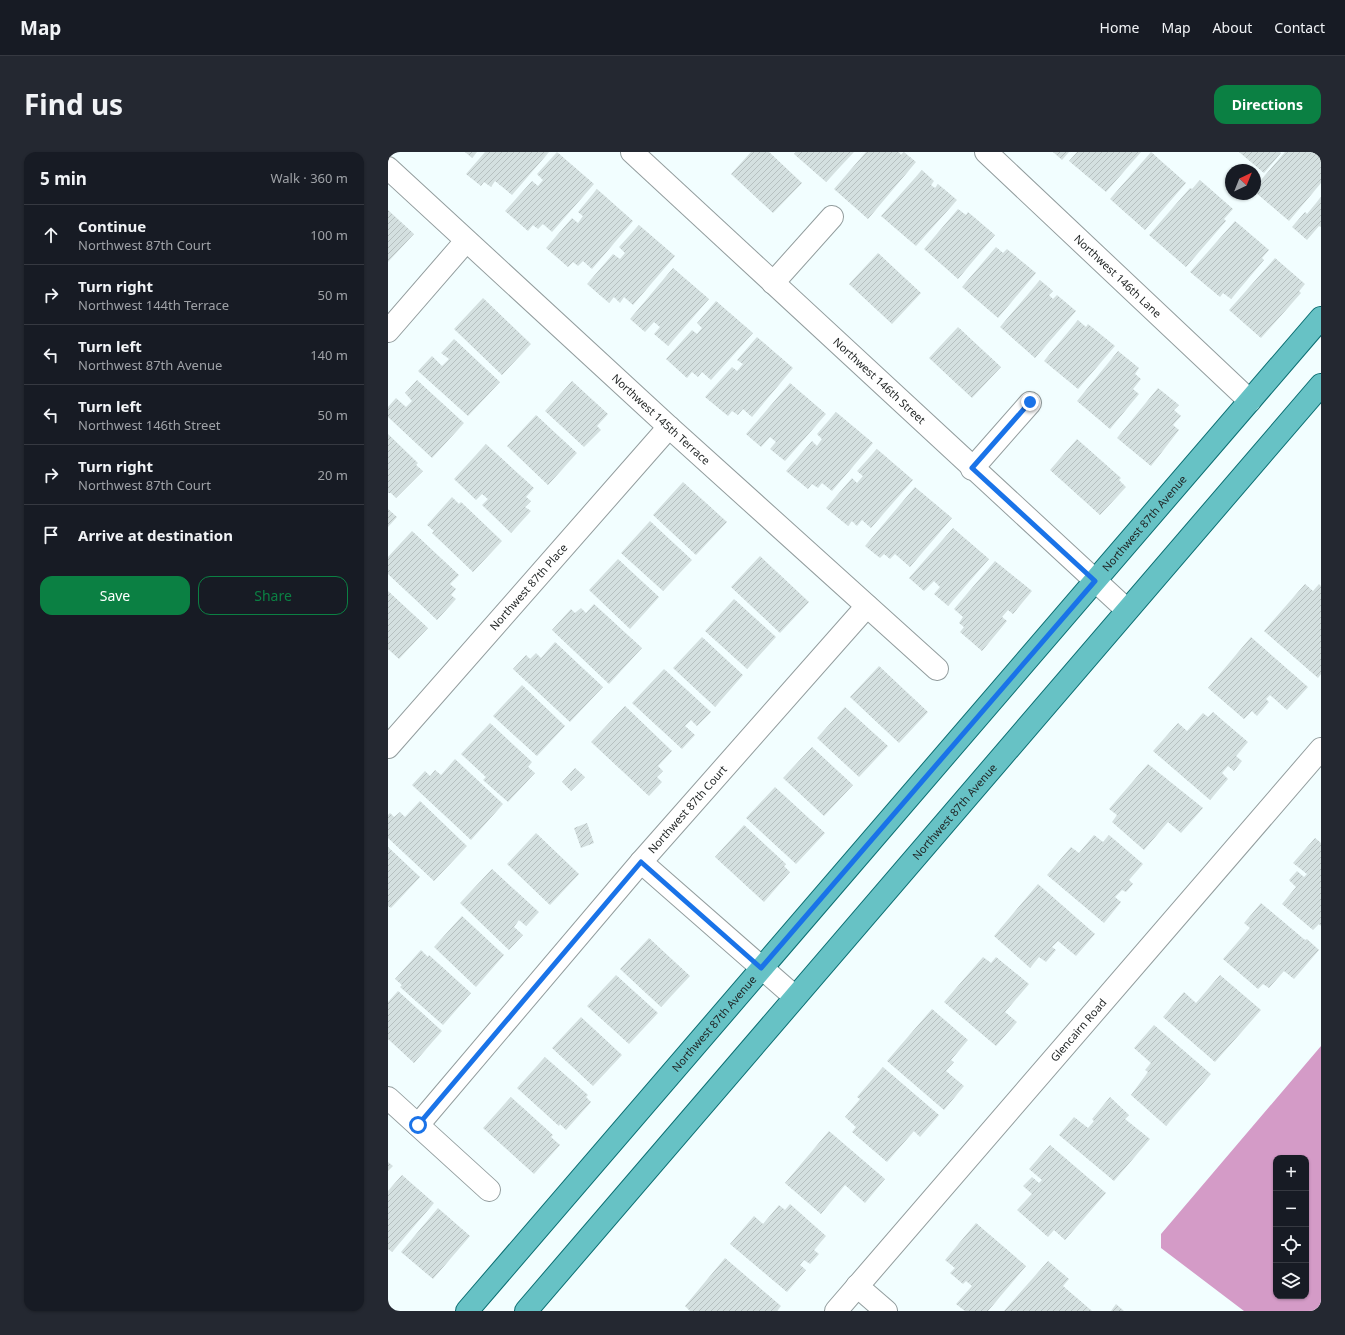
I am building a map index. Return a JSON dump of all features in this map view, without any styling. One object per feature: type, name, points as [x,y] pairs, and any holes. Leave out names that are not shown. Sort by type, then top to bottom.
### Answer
[{"type":"main road","name":"Northwest 87th Avenue","points":[[467,1311],[1321,318]]},
{"type":"main road","name":"Northwest 87th Avenue","points":[[526,1311],[1321,385]]},
{"type":"street","name":"Northwest 146th Street","points":[[632,152],[1127,610]]},
{"type":"street","name":"Northwest 146th Lane","points":[[986,152],[1250,400]]},
{"type":"street","name":"Northwest 145th Terrace","points":[[388,168],[669,427],[936,669]]},
{"type":"street","points":[[773,283],[832,217]]},
{"type":"street","points":[[388,331],[466,241]]},
{"type":"street","points":[[972,468],[1030,402]]},
{"type":"street","name":"Northwest 87th Place","points":[[388,747],[669,427]]},
{"type":"street","name":"Northwest 87th Court","points":[[418,1125],[641,862],[867,606]]},
{"type":"street","name":"Glencairn Road","points":[[836,1311],[1321,749]]},
{"type":"street","points":[[641,862],[795,997]]},
{"type":"street","points":[[388,1098],[489,1190]]},
{"type":"street","points":[[857,1286],[886,1311]]},
{"type":"shaded area","points":[[1321,1046],[1321,1311],[1244,1311],[1161,1248],[1161,1234]]},
{"type":"building","points":[[465,152],[477,152],[472,158]]},
{"type":"building","points":[[485,152],[549,152],[512,195],[495,181],[491,187],[484,182],[481,186],[466,174]]},
{"type":"building","points":[[557,152],[594,184],[552,232],[543,224],[538,229],[533,225],[528,231],[505,211],[532,181],[538,186],[543,180],[537,174]]},
{"type":"building","points":[[751,152],[769,152],[802,183],[773,213],[731,174]]},
{"type":"building","points":[[796,152],[854,152],[826,182],[794,154]]},
{"type":"building","points":[[866,152],[899,152],[901,155],[904,152],[916,162],[868,219],[834,189]]},
{"type":"building","points":[[1053,152],[1069,152],[1062,160]]},
{"type":"building","points":[[1077,152],[1141,152],[1106,192],[1069,161]]},
{"type":"building","points":[[1151,152],[1186,183],[1145,230],[1110,199]]},
{"type":"building","points":[[1239,152],[1281,153],[1264,173],[1261,170],[1261,164],[1253,164]]},
{"type":"building","points":[[1285,152],[1321,152],[1321,183],[1289,221],[1261,197],[1261,180]]},
{"type":"building","points":[[922,170],[934,181],[931,185],[935,188],[938,184],[957,200],[916,246],[881,216]]},
{"type":"building","points":[[1200,180],[1233,209],[1224,219],[1226,221],[1186,267],[1149,235],[1190,188],[1192,189]]},
{"type":"building","points":[[597,189],[633,221],[592,269],[583,261],[578,266],[573,262],[568,267],[546,248],[572,218],[578,223],[583,216],[578,212]]},
{"type":"building","points":[[1321,197],[1321,227],[1319,226],[1307,240],[1292,227],[1305,212],[1307,214]]},
{"type":"building","points":[[958,209],[966,215],[968,212],[995,235],[958,279],[924,249]]},
{"type":"building","points":[[388,210],[414,234],[388,262]]},
{"type":"building","points":[[1235,221],[1269,250],[1262,258],[1264,260],[1231,299],[1223,293],[1220,297],[1190,272]]},
{"type":"building","points":[[639,225],[675,256],[633,305],[624,297],[620,303],[614,297],[609,303],[587,284],[613,254],[620,259],[625,253],[619,247]]},
{"type":"building","points":[[996,247],[1003,253],[1007,249],[1036,273],[998,318],[962,287]]},
{"type":"building","points":[[878,253],[921,293],[892,324],[849,284]]},
{"type":"building","points":[[1275,258],[1305,284],[1299,291],[1301,293],[1261,338],[1229,310]]},
{"type":"building","points":[[673,268],[709,299],[668,346],[654,334],[660,327],[654,322],[645,332],[630,319]]},
{"type":"building","points":[[1040,280],[1053,291],[1049,295],[1053,299],[1057,295],[1076,311],[1035,358],[1000,327]]},
{"type":"building","points":[[483,298],[531,344],[502,375],[454,329]]},
{"type":"building","points":[[716,301],[753,333],[711,380],[702,372],[698,377],[692,372],[687,378],[666,359],[692,330],[697,334],[702,328],[697,323]]},
{"type":"building","points":[[1078,320],[1086,327],[1088,324],[1115,346],[1078,389],[1044,361]]},
{"type":"building","points":[[958,327],[1001,367],[972,398],[929,358]]},
{"type":"building","points":[[757,337],[793,368],[752,417],[743,409],[738,415],[732,411],[728,416],[705,397],[732,367],[737,371],[743,364],[737,360]]},
{"type":"building","points":[[454,339],[500,382],[468,416],[418,371],[432,356],[442,366],[449,359],[441,353]]},
{"type":"building","points":[[1118,351],[1139,368],[1135,374],[1141,379],[1133,389],[1139,394],[1110,429],[1077,401]]},
{"type":"building","points":[[417,380],[464,423],[432,458],[388,417],[388,407],[396,398],[406,407],[412,401],[405,393]]},
{"type":"building","points":[[572,381],[608,414],[597,426],[601,430],[584,447],[545,411]]},
{"type":"building","points":[[790,383],[826,414],[785,461],[770,449],[776,442],[770,437],[761,447],[746,434]]},
{"type":"building","points":[[1158,388],[1179,405],[1174,410],[1181,416],[1173,425],[1179,430],[1151,466],[1117,438]]},
{"type":"building","points":[[836,412],[873,443],[832,491],[822,483],[818,488],[812,484],[808,489],[786,471],[812,441],[817,446],[822,439],[817,434]]},
{"type":"building","points":[[536,415],[577,453],[548,485],[507,446]]},
{"type":"building","points":[[388,434],[418,463],[416,465],[423,471],[396,498],[391,493],[388,493]]},
{"type":"building","points":[[1077,439],[1121,478],[1119,480],[1126,487],[1100,515],[1050,470]]},
{"type":"building","points":[[486,444],[534,488],[526,497],[531,501],[525,507],[531,511],[511,533],[482,505],[488,499],[482,494],[476,500],[454,479]]},
{"type":"building","points":[[877,449],[913,480],[871,528],[862,520],[857,526],[852,521],[848,526],[826,508],[852,478],[857,483],[863,476],[857,471]]},
{"type":"building","points":[[683,482],[727,522],[696,555],[653,515]]},
{"type":"building","points":[[915,487],[952,518],[910,567],[895,554],[890,559],[884,554],[880,558],[865,546]]},
{"type":"building","points":[[452,497],[459,504],[461,502],[502,541],[473,572],[432,533],[434,531],[427,525]]},
{"type":"building","points":[[388,509],[397,517],[388,527]]},
{"type":"building","points":[[650,521],[692,560],[663,591],[621,553]]},
{"type":"building","points":[[953,528],[989,559],[948,606],[934,594],[940,587],[934,581],[924,591],[909,578]]},
{"type":"building","points":[[412,531],[459,575],[450,584],[456,589],[451,595],[456,599],[437,620],[388,574],[388,557]]},
{"type":"building","points":[[760,556],[809,602],[780,633],[731,587]]},
{"type":"building","points":[[618,559],[659,597],[630,629],[589,590]]},
{"type":"building","points":[[995,561],[1032,591],[1013,614],[1008,610],[1002,617],[1007,621],[982,651],[960,632],[964,627],[959,623],[963,617],[954,609]]},
{"type":"building","points":[[1305,584],[1313,591],[1319,584],[1321,586],[1321,674],[1318,678],[1264,631]]},
{"type":"building","points":[[388,591],[428,628],[399,659],[388,649]]},
{"type":"building","points":[[734,599],[776,637],[747,669],[705,631]]},
{"type":"building","points":[[594,604],[642,648],[609,684],[552,630],[571,609],[575,613],[581,608],[586,613]]},
{"type":"building","points":[[702,637],[743,675],[715,707],[673,668]]},
{"type":"building","points":[[1251,637],[1308,687],[1287,710],[1270,695],[1266,699],[1269,702],[1257,716],[1252,711],[1244,719],[1208,688]]},
{"type":"building","points":[[555,642],[603,687],[570,722],[513,669],[526,655],[530,659],[536,653],[541,658]]},
{"type":"building","points":[[879,666],[928,712],[899,743],[850,697]]},
{"type":"building","points":[[664,669],[711,712],[697,726],[691,720],[685,726],[695,735],[682,749],[632,703]]},
{"type":"building","points":[[522,685],[565,726],[537,756],[493,716]]},
{"type":"building","points":[[625,706],[672,751],[658,766],[663,771],[657,777],[662,782],[649,796],[591,742]]},
{"type":"building","points":[[845,707],[888,746],[859,777],[817,738]]},
{"type":"building","points":[[1213,712],[1248,742],[1236,756],[1242,761],[1234,771],[1228,766],[1222,773],[1228,779],[1210,800],[1153,751],[1178,723],[1187,731],[1203,713],[1208,717]]},
{"type":"building","points":[[490,723],[532,762],[528,767],[535,773],[508,802],[483,780],[486,777],[461,754]]},
{"type":"building","points":[[812,747],[853,785],[824,816],[783,778]]},
{"type":"building","points":[[455,759],[503,804],[471,840],[412,785],[425,771],[430,776],[435,770],[441,775]]},
{"type":"building","points":[[1148,764],[1203,808],[1181,833],[1168,822],[1144,850],[1112,822],[1117,815],[1109,809]]},
{"type":"building","points":[[575,768],[585,777],[571,791],[562,782]]},
{"type":"building","points":[[775,787],[825,833],[796,864],[746,818]]},
{"type":"building","points":[[420,801],[467,846],[434,881],[388,838],[388,815],[390,813],[394,817],[400,812],[405,817]]},
{"type":"building","points":[[587,823],[594,843],[581,848],[574,828]]},
{"type":"building","points":[[744,825],[786,864],[784,866],[790,872],[764,902],[715,857]]},
{"type":"building","points":[[536,833],[579,874],[550,905],[507,864]]},
{"type":"building","points":[[1094,835],[1103,842],[1109,835],[1143,864],[1129,880],[1133,884],[1126,892],[1122,890],[1115,897],[1121,902],[1104,923],[1047,875],[1071,847],[1079,853]]},
{"type":"building","points":[[1315,838],[1321,843],[1321,926],[1319,924],[1313,930],[1282,904],[1296,887],[1289,880],[1297,871],[1304,877],[1307,874],[1293,863]]},
{"type":"building","points":[[388,847],[420,877],[391,908],[388,906]]},
{"type":"building","points":[[492,869],[539,912],[526,926],[519,920],[514,927],[523,935],[509,950],[460,903]]},
{"type":"building","points":[[1038,884],[1095,934],[1076,956],[1058,941],[1052,947],[1056,950],[1046,962],[1039,957],[1030,968],[994,936]]},
{"type":"building","points":[[1261,903],[1319,950],[1294,979],[1284,971],[1269,988],[1263,984],[1258,989],[1223,959],[1250,928],[1244,923]]},
{"type":"building","points":[[462,916],[504,955],[476,987],[434,947]]},
{"type":"building","points":[[649,938],[690,976],[661,1007],[620,969]]},
{"type":"building","points":[[421,950],[428,957],[429,955],[471,993],[443,1025],[400,987],[402,985],[395,979]]},
{"type":"building","points":[[983,957],[991,963],[996,957],[1029,984],[1005,1012],[1017,1022],[996,1046],[944,1002]]},
{"type":"building","points":[[616,975],[658,1013],[629,1044],[587,1006]]},
{"type":"building","points":[[1220,975],[1261,1010],[1215,1062],[1163,1017],[1184,992],[1196,1003]]},
{"type":"building","points":[[398,991],[442,1031],[414,1063],[388,1039],[388,1002]]},
{"type":"building","points":[[932,1009],[968,1040],[951,1060],[954,1062],[946,1071],[964,1086],[944,1110],[887,1061]]},
{"type":"building","points":[[581,1017],[622,1055],[593,1086],[552,1048]]},
{"type":"building","points":[[1154,1025],[1211,1074],[1166,1126],[1131,1095],[1148,1072],[1145,1070],[1151,1063],[1134,1048]]},
{"type":"building","points":[[545,1057],[588,1095],[586,1097],[591,1102],[566,1130],[560,1124],[559,1126],[517,1088]]},
{"type":"building","points":[[883,1067],[939,1115],[920,1137],[914,1131],[887,1162],[852,1132],[856,1127],[845,1117],[860,1099],[857,1097]]},
{"type":"building","points":[[511,1097],[553,1135],[551,1137],[560,1145],[534,1174],[483,1128]]},
{"type":"building","points":[[1110,1097],[1129,1115],[1125,1119],[1150,1139],[1114,1181],[1059,1135],[1074,1117],[1088,1128],[1094,1121],[1092,1119]]},
{"type":"building","points":[[829,1131],[885,1179],[865,1203],[845,1185],[821,1214],[785,1183]]},
{"type":"building","points":[[1050,1145],[1106,1193],[1065,1240],[1054,1230],[1048,1237],[1017,1210],[1032,1194],[1023,1186],[1032,1177],[1039,1183],[1042,1180],[1029,1169]]},
{"type":"building","points":[[388,1162],[393,1166],[388,1171]]},
{"type":"building","points":[[402,1175],[434,1203],[392,1252],[388,1249],[388,1191]]},
{"type":"building","points":[[790,1204],[826,1236],[814,1250],[819,1254],[810,1264],[804,1260],[800,1265],[806,1270],[787,1292],[730,1244],[754,1216],[763,1224],[779,1205],[785,1210]]},
{"type":"building","points":[[438,1208],[470,1236],[433,1279],[401,1252]]},
{"type":"building","points":[[976,1223],[1026,1266],[988,1311],[965,1311],[956,1304],[972,1286],[966,1281],[963,1284],[950,1273],[955,1268],[945,1260]]},
{"type":"building","points":[[725,1258],[781,1306],[777,1311],[690,1311],[685,1306]]},
{"type":"building","points":[[1048,1261],[1069,1279],[1063,1286],[1092,1311],[1004,1311]]},
{"type":"building","points":[[1116,1304],[1124,1311],[1111,1311]]},
{"type":"route","points":[[418,1125],[641,862],[761,968],[1095,581],[972,468],[1030,402]]}]
